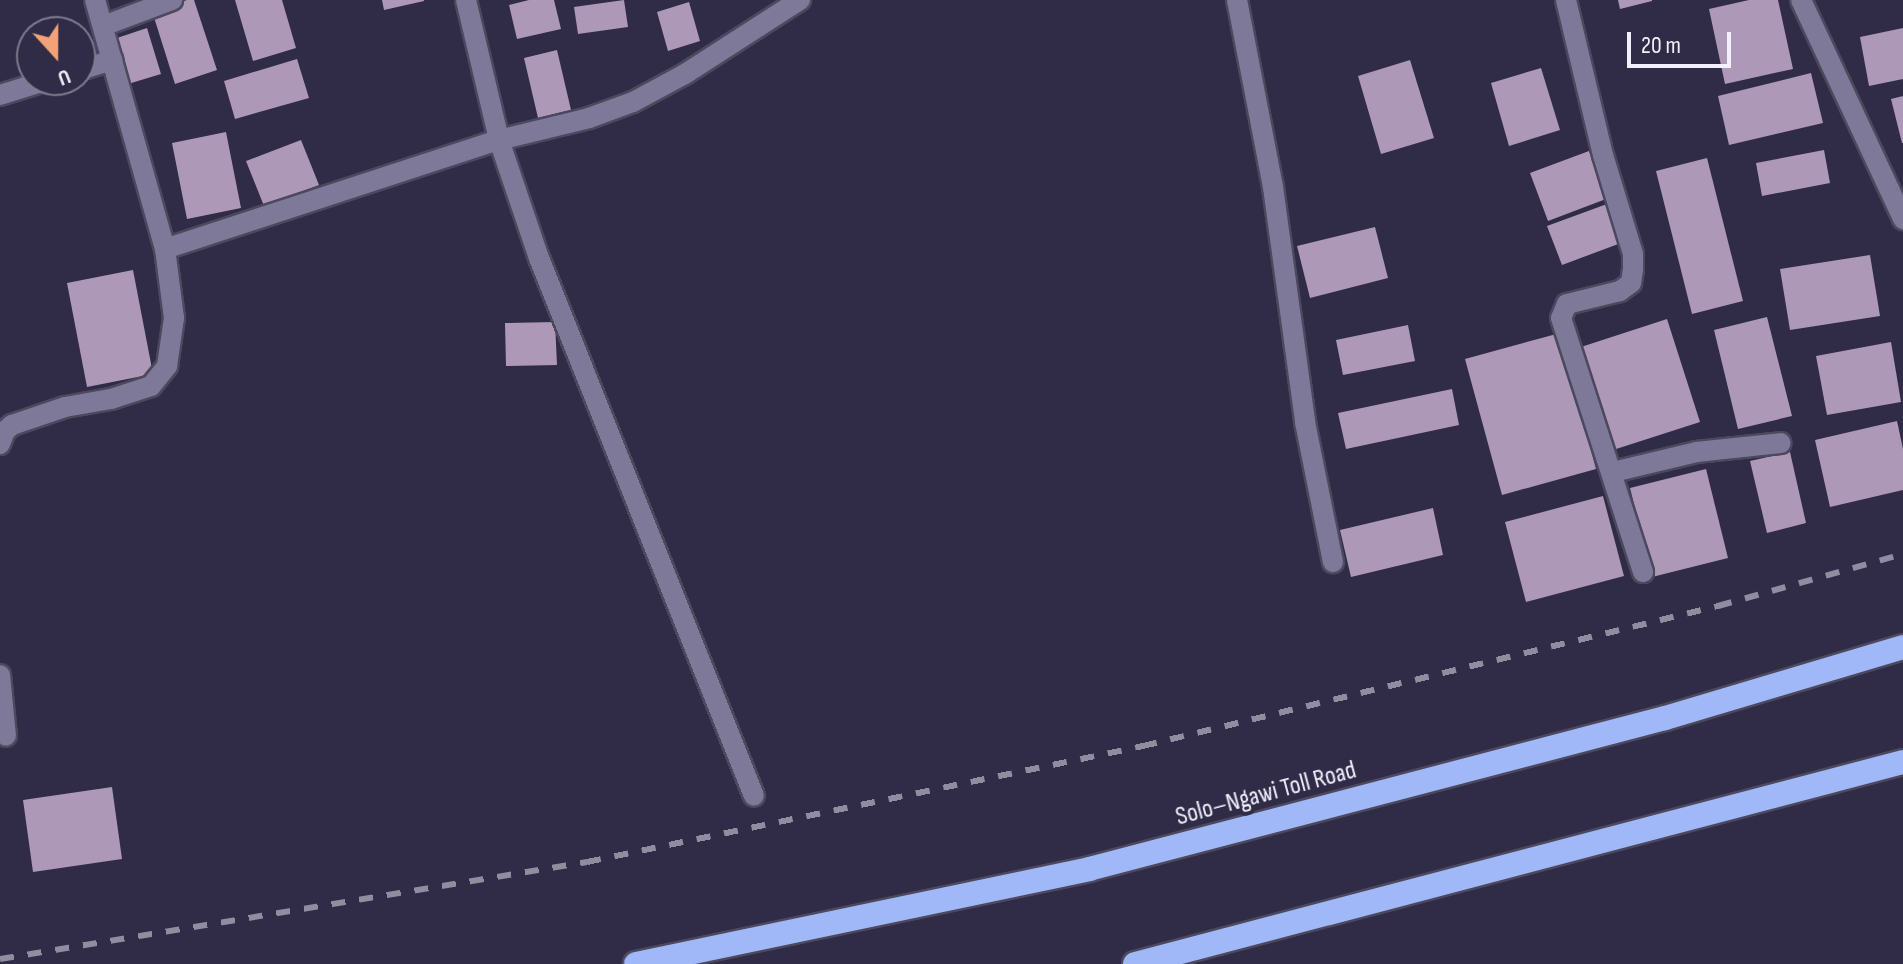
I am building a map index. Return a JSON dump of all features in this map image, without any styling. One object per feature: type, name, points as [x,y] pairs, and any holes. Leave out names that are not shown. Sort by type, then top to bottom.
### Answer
[{"type":"highway","name":"Solo–Ngawi Toll Road","points":[[636,964],[1089,869],[1665,718],[1903,647]]},
{"type":"highway","points":[[1135,964],[1903,762]]},
{"type":"street","points":[[0,444],[5,431],[33,416],[111,399],[151,386],[167,366],[174,318],[165,249],[95,0]]},
{"type":"street","points":[[103,26],[172,0]]},
{"type":"street","points":[[466,0],[499,140],[539,258],[754,796]]},
{"type":"street","points":[[165,249],[499,140],[589,118],[633,102],[685,74],[800,0]]},
{"type":"street","points":[[1237,0],[1273,187],[1305,422],[1333,562]]},
{"type":"street","points":[[1566,0],[1603,155],[1633,254],[1631,283],[1620,291],[1567,304],[1561,318],[1643,572]]},
{"type":"street","points":[[1801,0],[1896,187],[1903,219]]},
{"type":"street","points":[[96,65],[112,60]]},
{"type":"street","points":[[1613,472],[1696,452],[1781,443]]},
{"type":"street","points":[[0,675],[6,736]]},
{"type":"building","points":[[194,0],[217,70],[175,84],[152,11]]},
{"type":"building","points":[[235,0],[282,0],[296,48],[253,61]]},
{"type":"building","points":[[382,0],[424,0],[424,1],[384,10]]},
{"type":"building","points":[[529,0],[554,0],[561,29],[517,39],[509,5]]},
{"type":"building","points":[[624,0],[628,27],[578,34],[574,7]]},
{"type":"building","points":[[1618,0],[1652,0],[1652,1],[1620,9]]},
{"type":"building","points":[[1749,0],[1778,0],[1793,69],[1725,84],[1709,9]]},
{"type":"building","points":[[689,2],[700,41],[668,51],[657,12]]},
{"type":"building","points":[[147,28],[161,74],[128,84],[114,39]]},
{"type":"building","points":[[1903,28],[1903,79],[1869,86],[1860,37]]},
{"type":"building","points":[[557,50],[571,110],[538,118],[524,58]]},
{"type":"building","points":[[297,59],[309,98],[235,119],[224,81]]},
{"type":"building","points":[[1410,60],[1434,138],[1381,154],[1358,76]]},
{"type":"building","points":[[1541,68],[1560,130],[1509,146],[1491,83]]},
{"type":"building","points":[[1811,73],[1823,123],[1729,145],[1718,96]]},
{"type":"building","points":[[1903,96],[1903,143],[1902,143],[1891,99]]},
{"type":"building","points":[[226,132],[241,208],[187,219],[172,143]]},
{"type":"building","points":[[301,140],[319,185],[264,206],[246,161]]},
{"type":"building","points":[[1824,150],[1830,183],[1762,196],[1756,163]]},
{"type":"building","points":[[1589,151],[1606,199],[1548,221],[1530,173]]},
{"type":"building","points":[[1707,158],[1743,301],[1692,314],[1656,171]]},
{"type":"building","points":[[1607,204],[1621,243],[1562,265],[1547,226]]},
{"type":"building","points":[[1375,227],[1388,278],[1310,298],[1297,246]]},
{"type":"building","points":[[1870,255],[1880,316],[1790,330],[1780,269]]},
{"type":"building","points":[[133,270],[153,374],[87,387],[67,283]]},
{"type":"building","points":[[1767,317],[1792,416],[1738,429],[1714,330]]},
{"type":"building","points":[[1667,319],[1700,422],[1613,450],[1581,347]]},
{"type":"building","points":[[555,322],[557,365],[506,366],[505,323]]},
{"type":"building","points":[[1408,325],[1415,361],[1343,375],[1336,340]]},
{"type":"building","points":[[1560,333],[1596,469],[1502,495],[1465,359]]},
{"type":"building","points":[[1891,342],[1901,402],[1827,415],[1816,356]]},
{"type":"building","points":[[1452,389],[1459,425],[1346,449],[1338,413]]},
{"type":"building","points":[[1897,421],[1903,449],[1903,490],[1830,507],[1815,440]]},
{"type":"building","points":[[1790,452],[1806,523],[1767,533],[1750,461]]},
{"type":"building","points":[[1706,469],[1728,558],[1652,577],[1630,488]]},
{"type":"building","points":[[1603,496],[1624,576],[1526,602],[1505,522]]},
{"type":"building","points":[[1433,508],[1443,555],[1351,577],[1340,530]]},
{"type":"building","points":[[112,787],[122,859],[33,872],[23,800]]},
{"type":"railway","points":[[0,959],[587,862],[1143,746],[1718,606],[1903,554]]}]
